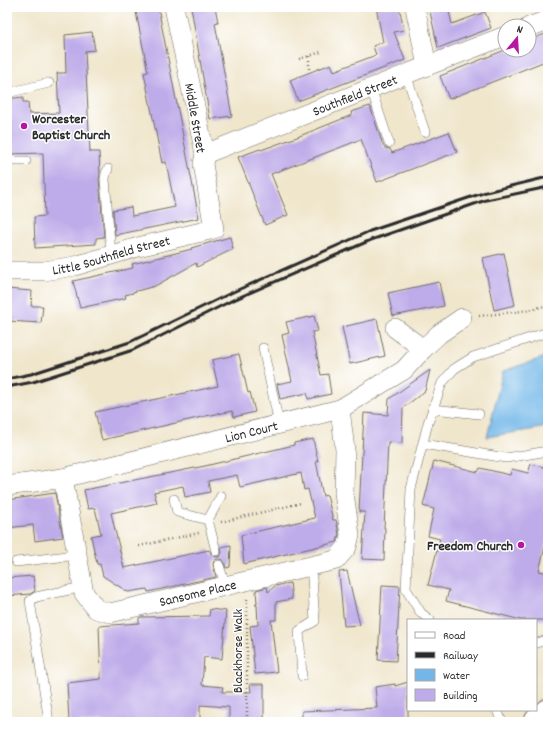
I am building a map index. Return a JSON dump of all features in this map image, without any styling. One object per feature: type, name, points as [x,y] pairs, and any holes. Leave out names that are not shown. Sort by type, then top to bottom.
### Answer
[{"type":"street","name":"Middle Street","points":[[174,7],[205,154],[203,164],[214,228]]},
{"type":"street","points":[[415,7],[427,66]]},
{"type":"street","points":[[537,24],[548,20]]},
{"type":"street","name":"Southfield Street","points":[[205,154],[497,39]]},
{"type":"street","name":"Little Southfield Street","points":[[7,271],[44,271],[75,266],[138,247],[214,228]]},
{"type":"street","name":"Lion Court","points":[[63,478],[340,409],[404,370],[438,334],[462,318]]},
{"type":"street","points":[[395,328],[423,349]]},
{"type":"street","name":"Sansome Place","points":[[63,478],[84,593],[96,608],[110,613],[336,560],[347,547],[350,535],[344,493],[346,450],[340,409]]},
{"type":"street","points":[[7,486],[63,478]]},
{"type":"lane","points":[[406,74],[424,132]]},
{"type":"lane","points":[[7,93],[48,83]]},
{"type":"lane","points":[[371,88],[389,143]]},
{"type":"lane","points":[[7,161],[26,161]]},
{"type":"lane","points":[[108,169],[105,179],[111,255]]},
{"type":"lane","points":[[429,619],[421,613],[406,589],[411,488],[433,409],[442,383],[454,369],[473,357],[548,332]]},
{"type":"lane","points":[[263,348],[279,424]]},
{"type":"lane","points":[[433,409],[479,414]]},
{"type":"lane","points":[[423,444],[506,458],[548,451]]},
{"type":"lane","points":[[216,551],[209,525],[220,496]]},
{"type":"lane","points":[[174,499],[177,512],[209,525]]},
{"type":"lane","points":[[16,562],[77,555]]},
{"type":"lane","points":[[220,565],[225,585]]},
{"type":"lane","points":[[302,676],[299,631],[315,621],[311,565]]},
{"type":"lane","points":[[49,722],[30,601],[36,597],[83,588]]},
{"type":"lane","points":[[537,643],[548,640]]},
{"type":"lane","points":[[497,711],[502,722]]},
{"type":"path","points":[[299,60],[321,52]]},
{"type":"path","points":[[309,56],[309,69]]},
{"type":"path","points":[[462,318],[530,310],[548,304]]},
{"type":"path","points":[[139,546],[209,525],[301,503]]},
{"type":"path","name":"Blackhorse Walk","points":[[247,580],[247,722]]},
{"type":"water","points":[[548,356],[548,427],[487,437],[503,371]]},
{"type":"building","points":[[135,7],[158,7],[199,218],[115,235],[113,210],[131,207],[132,216],[175,207],[166,162],[162,163],[144,73],[148,72]]},
{"type":"building","points":[[191,7],[215,7],[218,22],[215,23],[232,116],[210,119]]},
{"type":"building","points":[[376,7],[399,7],[404,30],[394,32],[405,60],[298,101],[290,80],[331,64],[334,71],[376,55],[373,46],[383,42]]},
{"type":"building","points":[[429,7],[448,7],[452,24],[485,12],[491,28],[438,48]]},
{"type":"building","points":[[92,32],[95,50],[85,51],[90,152],[99,152],[99,179],[104,237],[96,238],[96,244],[35,248],[34,217],[45,216],[43,153],[11,154],[10,148],[7,148],[7,99],[23,97],[23,102],[28,102],[29,114],[59,113],[57,73],[66,73],[65,35]]},
{"type":"building","points":[[548,33],[548,60],[449,99],[440,76],[497,53],[497,58],[537,58],[537,37]]},
{"type":"building","points":[[370,106],[383,145],[385,148],[390,149],[392,153],[449,132],[457,152],[377,182],[361,139],[271,174],[288,215],[265,225],[238,157],[297,137],[352,115],[351,112]]},
{"type":"building","points":[[230,237],[233,249],[197,267],[196,263],[155,286],[125,295],[126,298],[80,308],[73,281],[133,268],[132,264],[192,249],[191,248]]},
{"type":"building","points":[[504,253],[515,305],[494,310],[483,258]]},
{"type":"building","points":[[439,282],[444,306],[393,316],[388,293]]},
{"type":"building","points":[[7,289],[32,291],[31,306],[43,306],[41,323],[7,321]]},
{"type":"building","points":[[314,316],[318,331],[312,332],[321,375],[328,374],[331,394],[308,399],[307,393],[280,399],[277,384],[292,381],[282,335],[289,333],[286,322]]},
{"type":"building","points":[[377,319],[385,356],[350,364],[342,327]]},
{"type":"building","points":[[239,354],[248,393],[250,392],[255,412],[234,417],[232,411],[102,440],[95,412],[218,386],[212,360]]},
{"type":"building","points":[[430,370],[425,391],[403,408],[402,443],[388,442],[384,560],[362,559],[365,512],[359,512],[364,413],[388,415],[389,399]]},
{"type":"building","points":[[313,439],[323,496],[327,495],[333,520],[336,520],[339,534],[337,542],[244,564],[241,535],[315,518],[308,489],[304,490],[301,473],[240,487],[237,475],[208,481],[210,492],[185,497],[183,486],[154,492],[157,503],[111,513],[124,568],[209,550],[212,555],[217,557],[222,553],[221,547],[231,545],[230,567],[226,568],[223,560],[217,559],[213,564],[216,577],[148,592],[147,589],[128,592],[103,576],[100,564],[97,564],[91,536],[101,534],[95,508],[88,509],[84,490],[205,466],[294,445],[294,443]]},
{"type":"building","points":[[434,461],[478,472],[480,468],[510,475],[512,469],[528,473],[531,464],[548,468],[548,535],[539,571],[548,573],[548,620],[517,619],[446,601],[449,590],[428,585],[440,539],[428,536],[434,509],[423,506]]},
{"type":"building","points":[[55,493],[63,537],[35,541],[33,525],[7,528],[7,500]]},
{"type":"building","points":[[347,571],[360,625],[344,626],[339,572]]},
{"type":"building","points":[[33,576],[35,591],[30,594],[7,596],[7,578]]},
{"type":"building","points":[[290,583],[292,599],[276,602],[276,620],[271,620],[277,672],[255,674],[250,626],[258,625],[257,605],[255,605],[257,603],[256,590],[267,587],[268,592],[275,586]]},
{"type":"building","points":[[382,585],[400,586],[396,661],[378,660]]},
{"type":"building","points":[[210,609],[226,611],[222,659],[204,657],[202,685],[223,687],[222,692],[251,692],[250,684],[264,684],[264,722],[229,722],[229,707],[200,705],[200,722],[69,722],[67,683],[101,679],[99,626],[139,623],[139,618],[141,617],[209,616]]},
{"type":"building","points":[[407,682],[408,722],[302,722],[302,711],[377,708],[375,687],[395,684],[395,686]]},
{"type":"railway","points":[[7,379],[31,374],[130,342],[233,292],[370,231],[486,192],[548,177]]},
{"type":"railway","points":[[7,387],[33,382],[133,350],[231,301],[371,240],[486,200],[548,187]]},
{"type":"place","name":"Worcester Baptist Church","points":[[24,126]]},
{"type":"place","name":"Freedom Church","points":[[521,545]]}]
